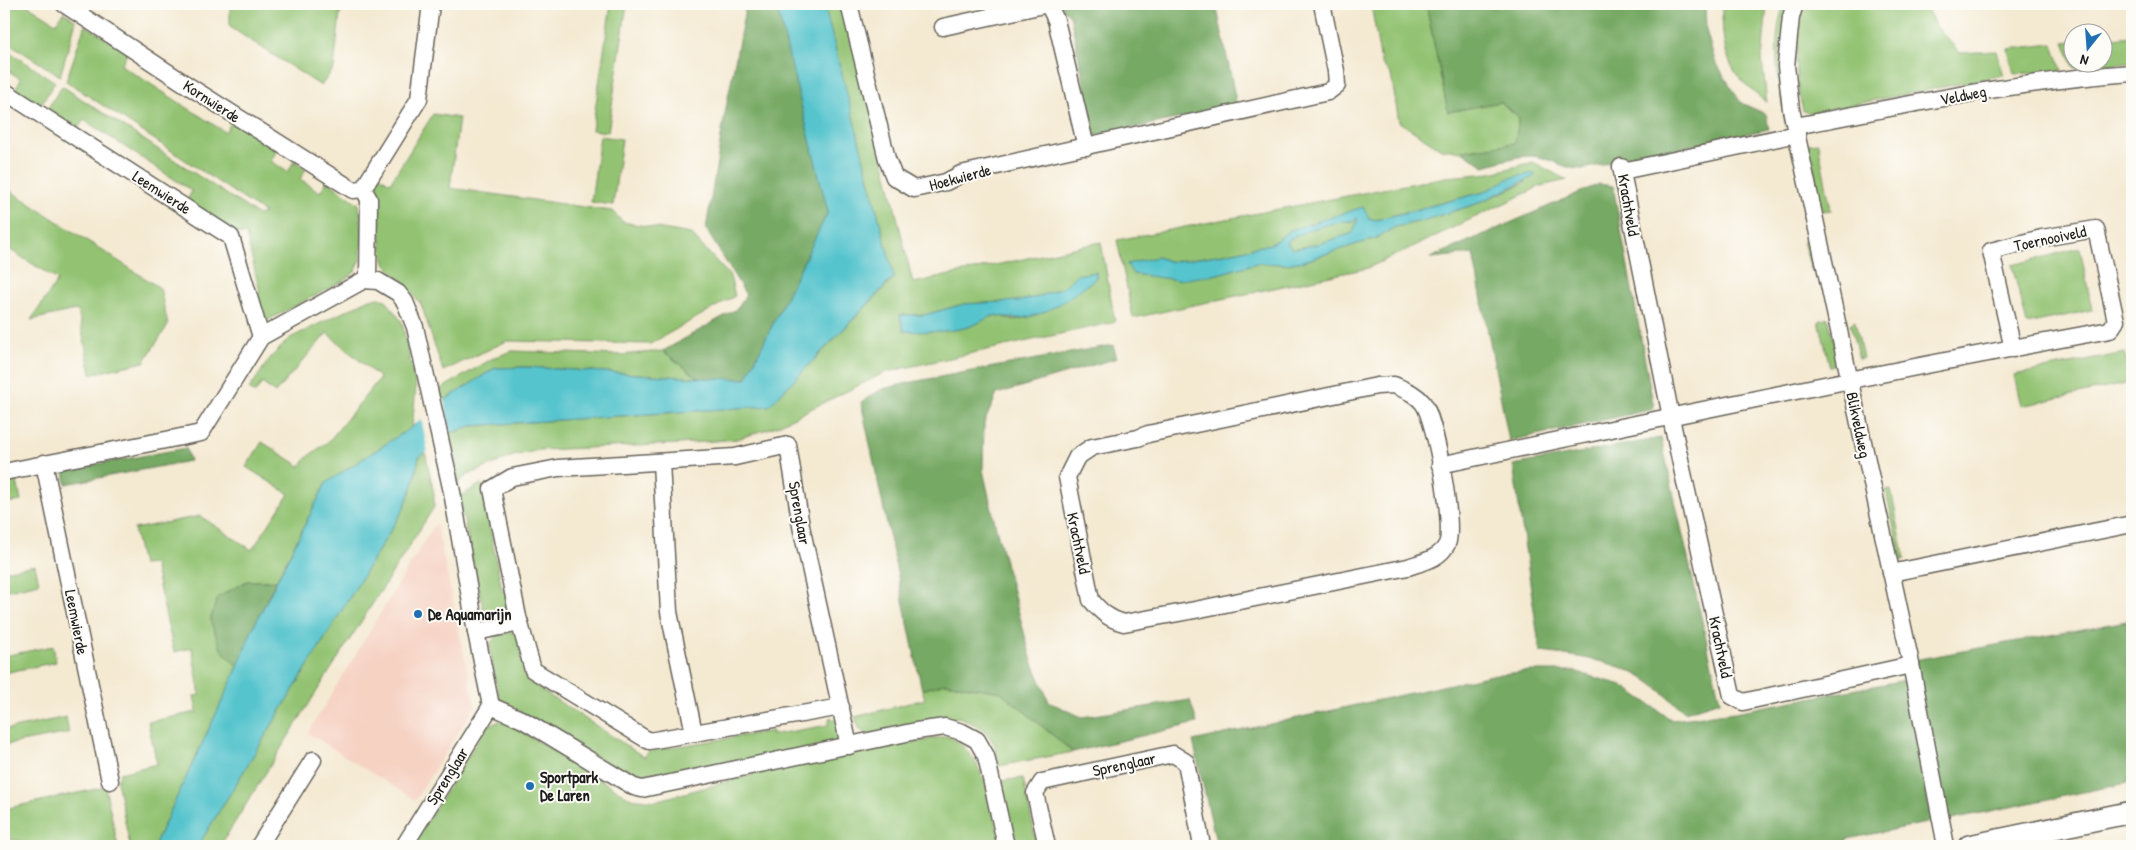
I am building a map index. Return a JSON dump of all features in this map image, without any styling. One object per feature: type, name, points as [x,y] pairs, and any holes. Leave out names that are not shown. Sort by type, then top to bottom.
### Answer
[{"type":"street","name":"Kornwierde","points":[[64,4],[343,184],[353,190],[363,189]]},
{"type":"street","points":[[368,280],[368,198],[363,189],[419,99],[431,4]]},
{"type":"street","name":"Hoekwierde","points":[[849,4],[887,159],[894,177],[914,189],[946,182],[961,174],[1086,148],[1328,92],[1336,85],[1336,71],[1322,4]]},
{"type":"street","points":[[943,27],[1048,4],[1056,20],[1086,148]]},
{"type":"street","name":"Blikveldweg","points":[[1795,4],[1791,17],[1786,66],[1796,130],[1911,665],[1946,846]]},
{"type":"street","name":"Veldweg","points":[[1796,130],[2015,85],[2075,77],[2132,73]]},
{"type":"street","name":"Leemwierde","points":[[4,91],[232,237],[261,337]]},
{"type":"street","name":"Krachtveld","points":[[1796,130],[1627,170],[1621,168],[1672,418],[1732,696],[1743,702],[1911,665]]},
{"type":"street","name":"Toernooiveld","points":[[1850,382],[2110,330],[2116,321],[2096,229],[2042,238],[1991,251],[2013,348]]},
{"type":"street","points":[[4,472],[201,433],[261,337],[364,280],[378,281],[389,287],[405,302],[415,327],[452,492],[491,706],[523,720],[629,784],[642,789],[945,727],[962,732],[976,740],[986,756],[1006,846]]},
{"type":"street","points":[[1440,465],[1850,382]]},
{"type":"street","name":"Krachtveld","points":[[1394,385],[1414,393],[1425,404],[1440,465],[1445,481],[1450,528],[1446,545],[1436,558],[1408,567],[1124,623],[1102,613],[1091,600],[1067,477],[1077,457],[1092,447],[1377,386],[1394,385]]},
{"type":"street","name":"Sprenglaar","points":[[841,707],[649,741],[533,670],[520,623],[492,489],[512,477],[558,468],[736,457],[788,445],[801,526],[841,707],[849,746]]},
{"type":"street","points":[[661,462],[669,612],[694,733]]},
{"type":"street","name":"Leemwierde","points":[[44,463],[110,781]]},
{"type":"street","points":[[1891,574],[2132,524]]},
{"type":"street","points":[[476,632],[520,623]]},
{"type":"street","name":"Sprenglaar","points":[[404,846],[491,706]]},
{"type":"street","name":"Sprenglaar","points":[[1047,846],[1035,793],[1042,782],[1173,754],[1186,762],[1202,846]]},
{"type":"street","points":[[259,846],[313,760]]},
{"type":"street","points":[[1969,846],[2132,812]]},
{"type":"shaded area","name":"De Aquamarijn","points":[[436,522],[475,706],[415,800],[308,733]]},
{"type":"green space","points":[[4,4],[26,4],[56,23],[64,12],[76,21],[60,76],[4,40]]},
{"type":"green space","points":[[230,4],[341,5],[334,68],[321,86],[230,27]]},
{"type":"green space","points":[[611,4],[627,4],[608,132],[592,130]]},
{"type":"green space","points":[[746,4],[776,4],[828,212],[746,379],[698,378],[663,351],[738,308],[746,295],[706,229],[725,113]]},
{"type":"green space","points":[[824,4],[846,4],[913,283],[1101,242],[1115,322],[886,372],[774,427],[737,439],[679,444],[540,450],[513,456],[466,476],[459,483],[451,433],[471,426],[769,406],[894,278]],"holes":[[[1096,272],[1096,278],[1058,305],[1029,317],[1014,320],[996,315],[959,328],[904,331],[900,315],[924,315],[964,304],[1020,301],[1038,297],[1064,287],[1076,275]]]},
{"type":"green space","points":[[1057,4],[1216,4],[1237,106],[1095,136],[1070,15]]},
{"type":"green space","points":[[1371,4],[1426,4],[1448,112],[1500,102],[1519,117],[1516,143],[1462,151],[1441,149],[1399,122],[1391,75],[1381,63]]},
{"type":"green space","points":[[1426,4],[1705,4],[1706,30],[1715,61],[1741,103],[1766,114],[1769,129],[1582,169],[1570,168],[1533,156],[1504,160],[1484,166],[1462,151],[1515,143],[1519,117],[1500,102],[1448,112]]},
{"type":"green space","points":[[1722,4],[1767,4],[1762,60],[1767,103],[1743,81],[1729,60],[1723,36]]},
{"type":"green space","points":[[1784,4],[1789,4],[1782,34],[1781,48],[1781,77],[1788,122],[1786,127],[1777,66],[1777,34]]},
{"type":"green space","points":[[1805,4],[1889,4],[1926,7],[1935,25],[1960,53],[1996,51],[2004,75],[1810,113],[1803,111],[1798,85],[1796,58],[1799,30]]},
{"type":"green space","points":[[85,25],[128,52],[121,65],[225,132],[233,120],[277,150],[271,161],[288,172],[294,161],[306,169],[300,179],[320,192],[327,181],[359,204],[362,246],[359,263],[354,273],[345,280],[268,320],[261,318],[253,294],[260,292],[246,234],[235,234],[186,202],[192,191],[84,120],[76,131],[46,111],[62,86],[258,215],[265,213],[66,81]]},
{"type":"green space","points":[[2132,36],[2132,63],[2114,64],[2114,38]]},
{"type":"green space","points":[[2053,44],[2062,71],[2014,74],[2008,49]]},
{"type":"green space","points":[[4,48],[55,82],[39,108],[14,91],[21,79],[4,68]]},
{"type":"green space","points":[[433,114],[459,118],[450,188],[612,211],[623,222],[691,234],[730,276],[735,296],[650,344],[507,341],[443,371],[421,304],[385,263],[381,246],[379,198],[376,184],[378,175],[390,183]]},
{"type":"green space","points":[[600,136],[622,139],[613,205],[591,202]]},
{"type":"green space","points":[[1818,143],[1831,210],[1822,211],[1808,144]]},
{"type":"green space","points":[[1533,162],[1567,180],[1541,186],[1368,268],[1133,318],[1117,240],[1446,177],[1491,173]],"holes":[[[1510,178],[1526,182],[1476,204],[1422,221],[1395,227],[1376,238],[1304,261],[1286,264],[1257,263],[1218,274],[1155,276],[1133,274],[1157,257],[1171,262],[1224,254],[1271,244],[1291,230],[1363,208],[1369,218],[1375,220],[1484,192]]]},
{"type":"green space","points":[[4,180],[8,183],[6,188],[160,288],[168,325],[144,362],[91,374],[78,311],[75,310],[31,320],[58,280],[4,246]]},
{"type":"green space","points":[[1599,184],[1613,186],[1654,409],[1509,441],[1473,254],[1430,258]]},
{"type":"green space","points":[[1356,218],[1358,219],[1353,233],[1319,244],[1292,249],[1287,241],[1300,233],[1319,226],[1354,221]]},
{"type":"green space","points":[[1803,241],[1810,242],[1816,270],[1811,270]]},
{"type":"green space","points":[[2080,248],[2092,310],[2027,324],[2012,265]]},
{"type":"green space","points":[[379,298],[386,300],[402,322],[416,388],[412,427],[326,483],[276,581],[247,581],[221,649],[238,667],[154,846],[130,846],[117,781],[120,773],[157,764],[148,722],[197,712],[194,696],[200,695],[192,648],[174,652],[154,564],[142,565],[134,529],[200,516],[252,550],[289,494],[246,467],[262,442],[300,466],[311,454],[329,441],[380,378],[327,333],[275,393],[262,383],[255,393],[249,389],[271,357],[290,338],[370,299]]},
{"type":"green space","points":[[1828,318],[1840,364],[1830,367],[1819,321]]},
{"type":"green space","points":[[1855,321],[1863,358],[1859,359],[1850,324]]},
{"type":"green space","points":[[1113,345],[1117,358],[997,394],[984,423],[983,470],[997,532],[1031,658],[1049,702],[1082,717],[1190,700],[1197,723],[1073,752],[1001,692],[945,683],[922,690],[861,402],[882,389],[912,382]]},
{"type":"green space","points":[[512,351],[620,355],[663,351],[698,378],[527,367],[495,368],[442,402],[439,390],[495,357]]},
{"type":"green space","points":[[2125,353],[2130,383],[2021,406],[2014,375]]},
{"type":"green space","points":[[1661,438],[1720,701],[1685,712],[1660,690],[1632,672],[1611,664],[1540,652],[1513,465]]},
{"type":"green space","points":[[186,448],[190,461],[66,484],[64,470]]},
{"type":"green space","points":[[425,451],[434,494],[434,507],[220,846],[198,846],[403,510],[413,485],[419,457]]},
{"type":"green space","points":[[17,481],[21,501],[4,504],[4,483]]},
{"type":"green space","points":[[481,484],[490,493],[484,499],[502,590],[509,589],[510,603],[508,614],[491,617],[483,608],[459,497]]},
{"type":"green space","points":[[1891,490],[1905,559],[1899,561],[1894,554],[1895,546],[1898,546],[1886,491]]},
{"type":"green space","points":[[35,565],[39,583],[4,591],[4,571]]},
{"type":"green space","points":[[247,581],[276,581],[252,630],[238,667],[221,649],[210,620],[218,597]]},
{"type":"green space","points":[[2132,620],[2132,782],[1947,820],[1914,660]]},
{"type":"green space","points":[[513,632],[519,636],[526,680],[644,757],[649,751],[772,731],[771,735],[828,725],[830,717],[840,723],[842,734],[836,743],[652,780],[635,780],[499,699],[489,645],[498,634]]},
{"type":"green space","points":[[53,646],[56,662],[4,673],[4,656]]},
{"type":"green space","points":[[1530,671],[1572,671],[1622,685],[1672,720],[1735,712],[1905,680],[1932,822],[1847,839],[1843,846],[1217,846],[1193,741],[1492,675]]},
{"type":"green space","points":[[945,683],[1001,692],[1073,752],[999,766],[995,745],[984,729],[959,717],[870,735],[860,730],[855,717],[925,699],[922,690]]},
{"type":"green space","points":[[66,717],[69,733],[4,745],[4,730]]},
{"type":"green space","name":"Sportpark De Laren","points":[[503,720],[630,798],[655,801],[755,774],[947,736],[960,744],[976,764],[988,791],[1001,846],[412,846],[487,726]]},
{"type":"green space","points":[[1023,778],[1037,846],[1013,846],[1000,781]]},
{"type":"green space","points":[[105,787],[118,846],[40,846],[4,838],[4,809]]},
{"type":"water","points":[[776,4],[824,4],[894,277],[769,406],[471,426],[451,433],[419,457],[413,485],[403,510],[198,846],[154,846],[238,667],[252,630],[326,483],[412,427],[442,402],[495,368],[527,367],[698,378],[746,379],[828,212]]},
{"type":"water","points":[[1534,173],[1535,176],[1476,204],[1422,221],[1395,227],[1376,238],[1304,261],[1286,264],[1257,263],[1218,274],[1178,280],[1133,274],[1127,264],[1157,257],[1172,262],[1271,244],[1291,230],[1363,207],[1369,218],[1376,220],[1484,192],[1510,178]],"holes":[[[1358,219],[1353,233],[1319,244],[1292,249],[1287,242],[1309,230]]]},
{"type":"water","points":[[1096,272],[1096,278],[1071,297],[1053,308],[1033,316],[1011,318],[993,316],[960,329],[931,332],[904,331],[900,315],[924,315],[964,304],[1020,301],[1038,297],[1064,287],[1076,275]]},
{"type":"pier","points":[[444,398],[451,437],[428,452],[421,417]]},
{"type":"place","name":"De Aquamarijn","points":[[418,614]]},
{"type":"place","name":"Sportpark De Laren","points":[[530,786]]}]
